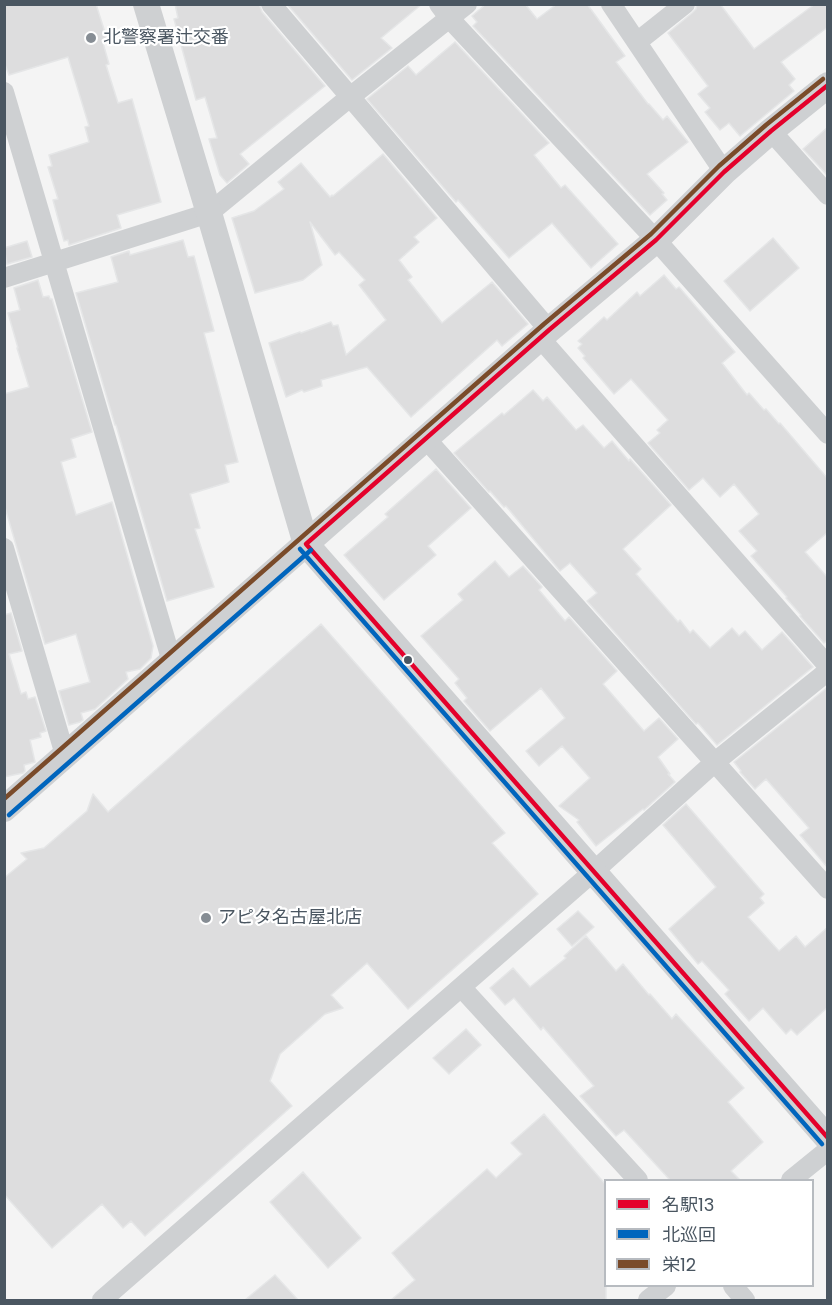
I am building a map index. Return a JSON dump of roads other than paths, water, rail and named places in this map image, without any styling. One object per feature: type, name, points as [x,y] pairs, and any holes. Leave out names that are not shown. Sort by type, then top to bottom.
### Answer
[{"type":"street","points":[[146,4],[306,543],[828,1139]]},
{"type":"street","points":[[271,4],[545,334],[828,666]]},
{"type":"street","points":[[4,278],[209,213],[350,97],[444,12],[467,4]]},
{"type":"street","points":[[611,4],[724,172]]},
{"type":"street","points":[[637,42],[685,4]]},
{"type":"street","points":[[444,12],[656,240],[828,434]]},
{"type":"street","points":[[4,809],[545,334],[656,240],[724,172],[828,85]]},
{"type":"street","points":[[4,92],[172,662]]},
{"type":"street","points":[[771,131],[828,195]]},
{"type":"street","points":[[426,439],[828,889]]},
{"type":"street","points":[[4,548],[65,756]]},
{"type":"street","points":[[102,1300],[593,872],[715,762],[828,671]]},
{"type":"street","points":[[461,987],[637,1179]]},
{"type":"street","points":[[792,1179],[828,1150]]},
{"type":"street","points":[[734,1287],[746,1300]]},
{"type":"place","name":"北警察署辻交番","points":[[91,38]]},
{"type":"place","name":"アピタ名古屋北店","points":[[206,918]]}]
